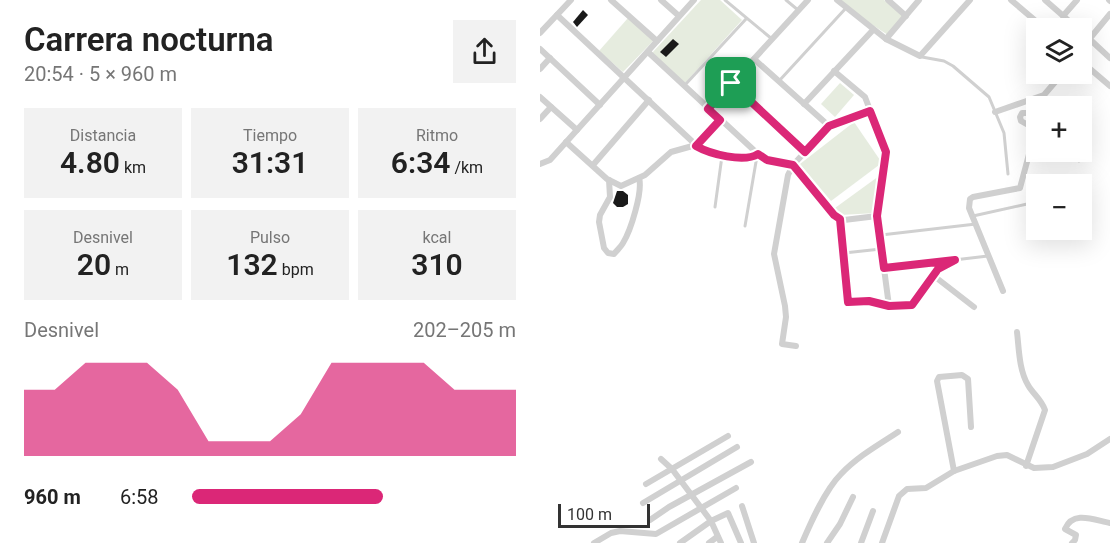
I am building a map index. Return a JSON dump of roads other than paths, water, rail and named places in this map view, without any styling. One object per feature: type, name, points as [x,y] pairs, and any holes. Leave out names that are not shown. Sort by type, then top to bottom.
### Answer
[{"type":"street","points":[[540,33],[571,0]]},
{"type":"street","points":[[612,0],[657,41]]},
{"type":"street","points":[[661,0],[679,16]]},
{"type":"street","points":[[541,163],[550,160],[693,0]]},
{"type":"street","points":[[708,109],[808,0]]},
{"type":"street","points":[[837,0],[886,39],[920,56],[970,0]]},
{"type":"street","points":[[888,0],[906,16]]},
{"type":"street","points":[[886,39],[920,0]]},
{"type":"street","points":[[1011,0],[1032,18]]},
{"type":"street","points":[[1045,0],[1065,18]]},
{"type":"street","points":[[1063,16],[1077,0]]},
{"type":"street","points":[[1092,35],[1110,14]]},
{"type":"street","points":[[557,15],[696,146],[722,156],[750,158],[758,154]]},
{"type":"street","points":[[804,104],[873,30]]},
{"type":"street","points":[[1092,42],[1110,58]]},
{"type":"street","points":[[540,49],[600,105]]},
{"type":"street","points":[[648,51],[758,154],[767,160],[793,165],[834,215],[840,219],[877,216]]},
{"type":"street","points":[[540,69],[550,58]]},
{"type":"street","points":[[754,58],[829,126]]},
{"type":"street","points":[[834,71],[865,97],[886,152],[877,216],[889,306],[912,305],[934,276],[974,307]]},
{"type":"street","points":[[1092,71],[1110,86]]},
{"type":"street","points":[[731,83],[805,152]]},
{"type":"street","points":[[995,112],[1044,95],[1053,84]]},
{"type":"street","points":[[540,97],[577,130]]},
{"type":"street","points":[[593,165],[649,100]]},
{"type":"street","points":[[540,119],[551,107]]},
{"type":"street","points":[[796,346],[782,344],[786,317],[774,254],[788,175],[793,165],[829,126],[870,111]]},
{"type":"street","points":[[1026,113],[1022,113],[1020,117],[1026,123]]},
{"type":"street","points":[[566,142],[609,180],[621,186],[639,178],[671,152],[696,146],[720,120]]},
{"type":"street","points":[[1003,291],[969,208],[970,199],[1020,188],[1027,162]]},
{"type":"street","points":[[609,180],[610,197],[600,215],[599,222],[604,248],[608,253],[614,254],[624,242],[631,225],[640,187],[639,178]]},
{"type":"street","points":[[840,219],[848,302]]},
{"type":"street","points":[[1017,332],[1023,374],[1045,410],[1026,466]]},
{"type":"street","points":[[954,471],[937,381],[939,377],[962,375],[968,379],[971,427]]},
{"type":"street","points":[[802,543],[827,492],[841,474],[861,456],[898,432]]},
{"type":"street","points":[[646,484],[728,436]]},
{"type":"street","points":[[882,543],[903,492],[907,489],[926,488],[954,471],[997,456],[1007,455],[1026,466],[1041,469],[1087,454],[1110,439]]},
{"type":"street","points":[[643,503],[737,447]]},
{"type":"street","points":[[661,459],[672,469],[711,521],[719,540],[709,543]]},
{"type":"street","points":[[650,520],[751,462]]},
{"type":"street","points":[[594,543],[611,533],[620,531],[656,534],[736,488]]},
{"type":"street","points":[[827,543],[853,497]]},
{"type":"street","points":[[742,506],[754,543]]},
{"type":"street","points":[[861,543],[873,511]]},
{"type":"street","points":[[680,543],[711,521],[728,513],[741,543]]},
{"type":"street","points":[[1072,543],[1076,535],[1065,529],[1074,518],[1110,523]]},
{"type":"lane","points":[[725,0],[772,39]]},
{"type":"lane","points":[[786,0],[798,10]]},
{"type":"lane","points":[[779,81],[846,8]]},
{"type":"lane","points":[[684,86],[746,19]]},
{"type":"lane","points":[[920,56],[945,61],[989,97],[1004,133],[1008,174]]},
{"type":"lane","points":[[745,226],[758,154]]},
{"type":"lane","points":[[715,207],[722,156]]},
{"type":"lane","points":[[973,216],[1026,204]]},
{"type":"lane","points":[[879,235],[976,224]]},
{"type":"lane","points":[[844,253],[881,249]]},
{"type":"lane","points":[[884,268],[988,256]]},
{"type":"lane","points":[[932,276],[938,269],[955,260]]},
{"type":"lane","points":[[848,302],[869,301],[889,306]]}]
